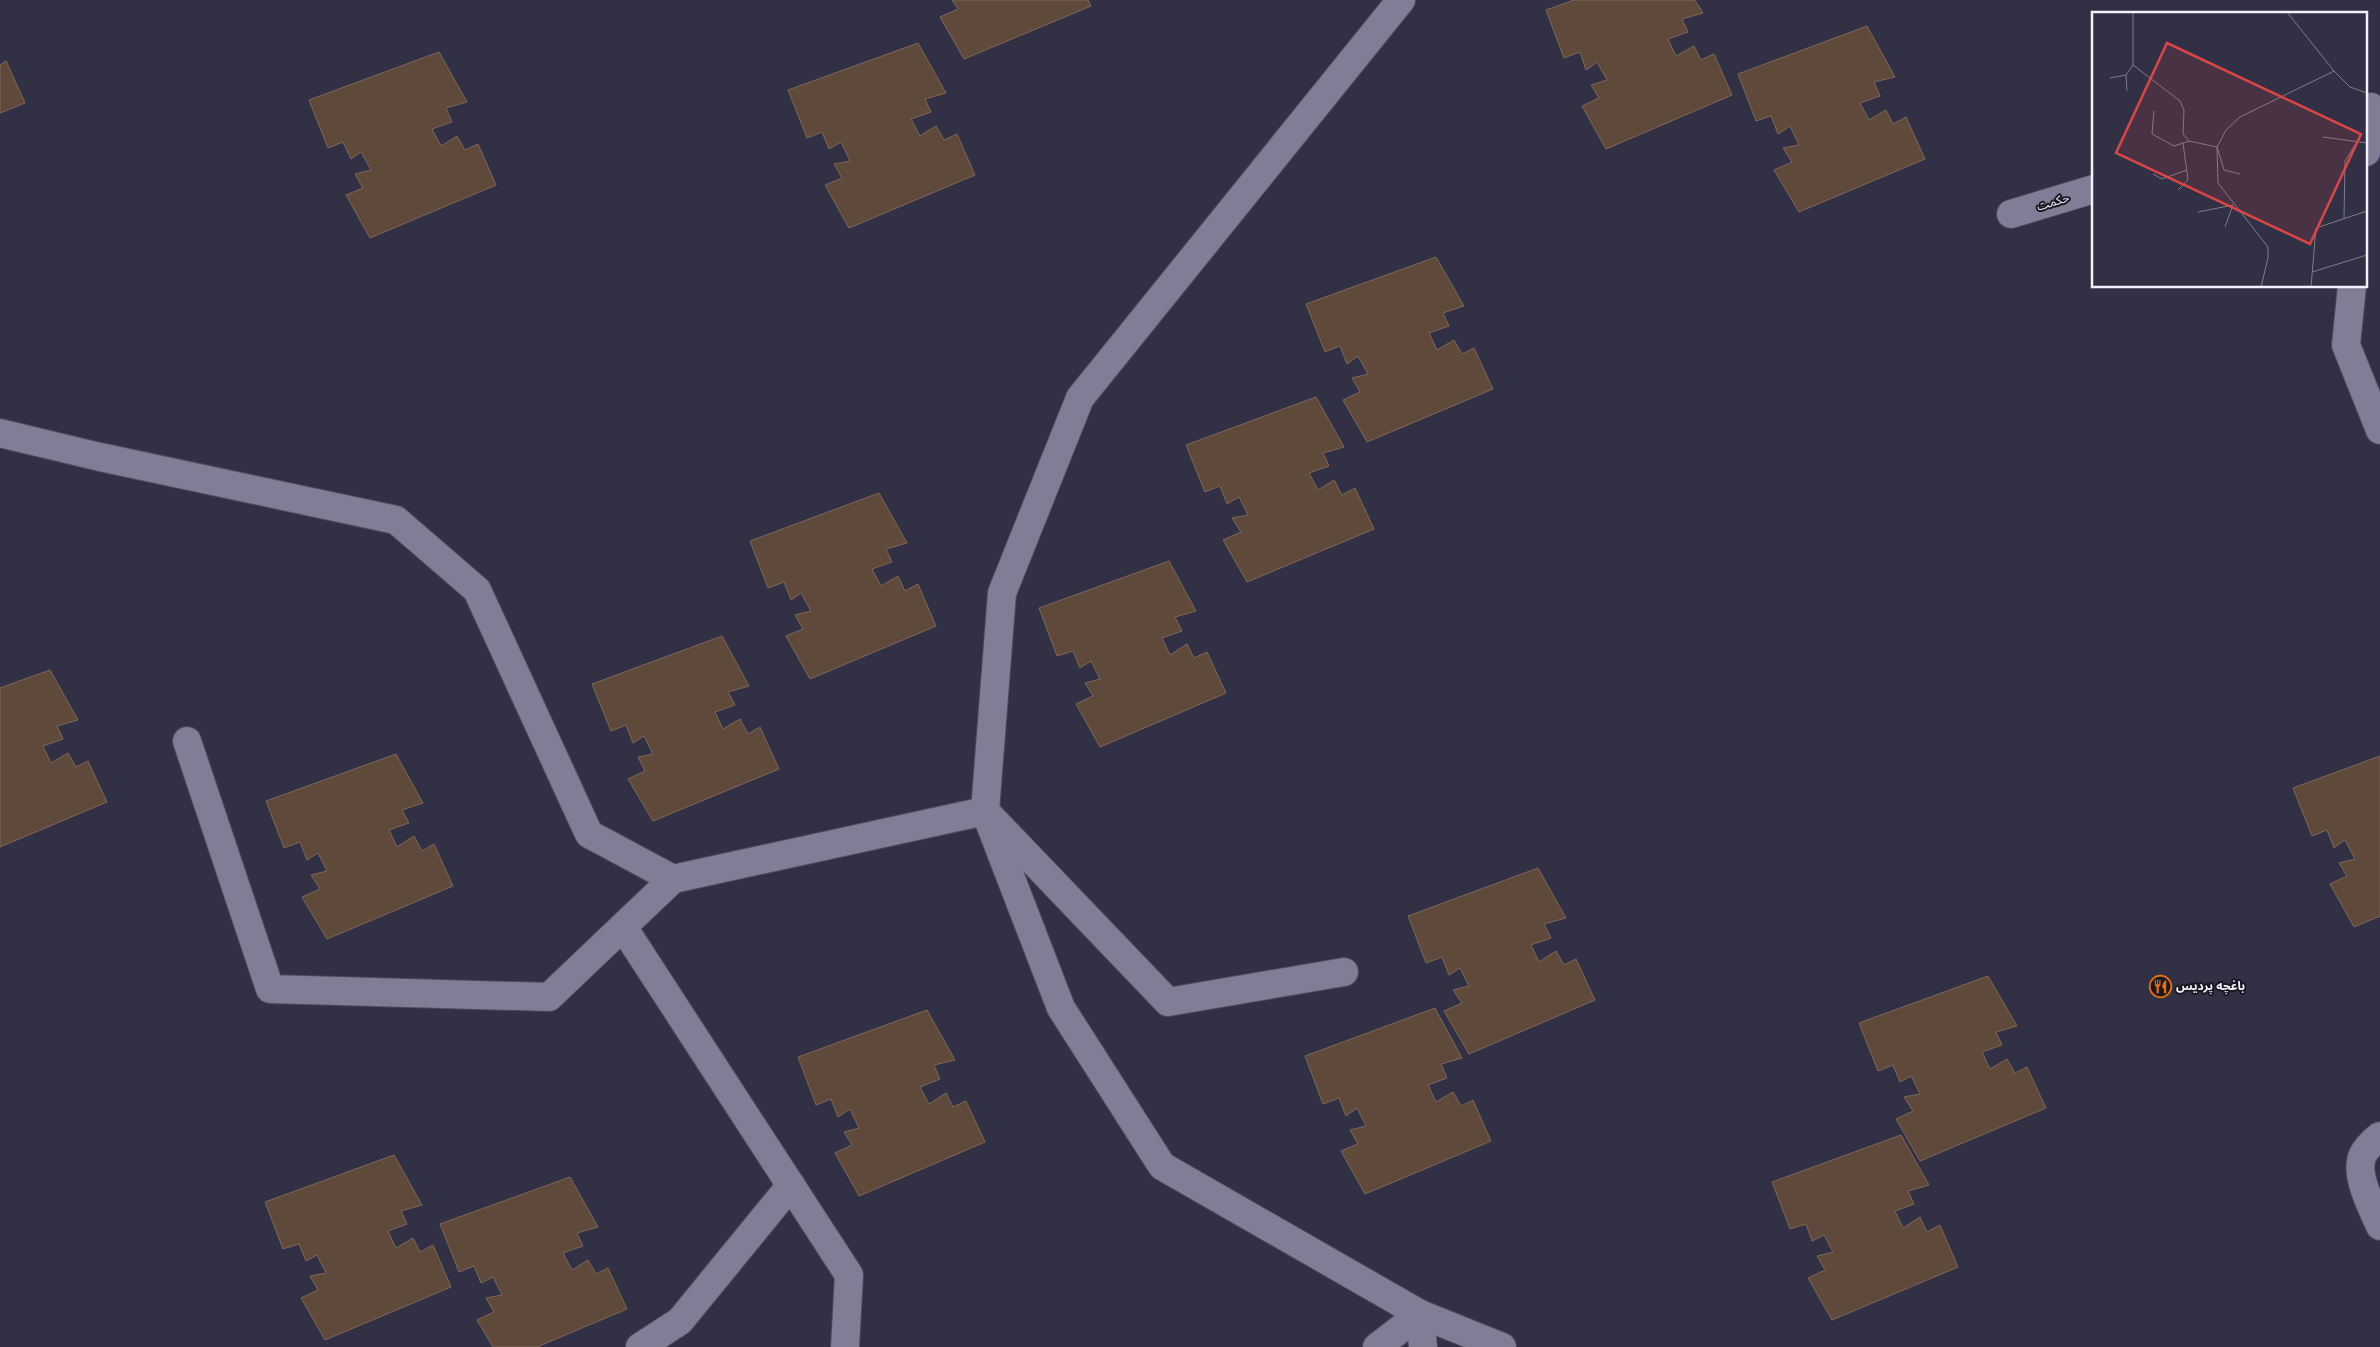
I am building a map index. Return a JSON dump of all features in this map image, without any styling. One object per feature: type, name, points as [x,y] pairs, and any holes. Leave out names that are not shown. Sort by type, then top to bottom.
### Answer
[{"type":"street","points":[[1401,0],[1080,398],[1002,593],[985,810],[1061,1008],[1162,1166],[1420,1314],[1502,1347]]},
{"type":"street","points":[[2368,137],[2372,106]]},
{"type":"street","name":"حکمت","points":[[2012,214],[2092,191]]},
{"type":"street","points":[[2352,288],[2346,345],[2380,430]]},
{"type":"street","points":[[0,433],[109,459],[396,520],[477,590],[589,834],[673,879]]},
{"type":"street","points":[[187,741],[270,989],[549,997],[673,879],[985,810]]},
{"type":"street","points":[[985,810],[1168,1002],[1344,972]]},
{"type":"street","points":[[623,927],[849,1275],[845,1347]]},
{"type":"street","points":[[2380,1136],[2373,1142],[2360,1160],[2362,1181],[2380,1226]]},
{"type":"street","points":[[640,1347],[680,1320],[791,1185]]},
{"type":"street","points":[[1377,1347],[1420,1314]]},
{"type":"street","points":[[1420,1314],[1423,1347]]},
{"type":"building","points":[[952,0],[1088,0],[1091,6],[964,59],[940,17],[958,9]]},
{"type":"building","points":[[1574,0],[1695,0],[1703,13],[1682,19],[1688,32],[1668,39],[1676,56],[1694,46],[1701,60],[1714,54],[1732,95],[1606,149],[1582,106],[1599,98],[1591,85],[1607,80],[1597,62],[1586,70],[1580,52],[1564,58],[1546,10]]},
{"type":"building","points":[[1867,26],[1895,77],[1874,82],[1880,96],[1860,103],[1869,120],[1886,110],[1893,124],[1906,117],[1925,159],[1799,212],[1774,170],[1792,162],[1783,148],[1799,145],[1790,126],[1778,134],[1771,116],[1756,121],[1738,74]]},
{"type":"building","points":[[918,43],[946,93],[925,99],[931,112],[911,119],[920,136],[936,126],[944,140],[957,134],[975,175],[849,228],[825,185],[842,178],[834,164],[850,161],[841,142],[829,149],[822,132],[807,138],[788,90]]},
{"type":"building","points":[[439,52],[467,102],[446,108],[452,122],[432,129],[441,146],[457,136],[465,150],[478,144],[496,185],[370,238],[346,195],[363,188],[355,174],[371,170],[361,152],[351,159],[343,142],[328,148],[309,100]]},
{"type":"building","points":[[6,61],[25,103],[0,113],[0,65]]},
{"type":"building","points":[[1436,257],[1464,306],[1443,313],[1449,326],[1429,333],[1437,350],[1454,340],[1462,354],[1474,348],[1493,389],[1367,442],[1343,400],[1360,392],[1352,378],[1368,374],[1358,356],[1347,364],[1340,346],[1325,352],[1306,304]]},
{"type":"building","points":[[1316,397],[1344,447],[1323,453],[1329,466],[1309,473],[1318,490],[1334,480],[1342,495],[1355,488],[1374,529],[1247,582],[1223,540],[1241,532],[1232,518],[1248,515],[1239,497],[1227,504],[1220,486],[1205,492],[1186,445]]},
{"type":"building","points":[[879,493],[907,543],[886,549],[892,562],[872,569],[881,586],[898,576],[905,591],[918,584],[936,626],[810,679],[786,636],[803,629],[795,615],[811,611],[801,593],[791,600],[784,582],[768,588],[750,541]]},
{"type":"building","points":[[1169,561],[1196,611],[1175,617],[1182,631],[1162,638],[1170,655],[1187,644],[1194,658],[1207,652],[1226,693],[1100,747],[1076,704],[1093,696],[1085,683],[1100,679],[1091,661],[1080,668],[1073,651],[1057,656],[1039,608]]},
{"type":"building","points":[[722,636],[749,686],[728,692],[735,705],[715,712],[723,729],[740,719],[748,734],[760,727],[779,769],[653,821],[628,779],[645,771],[638,757],[653,754],[644,736],[633,743],[626,725],[611,731],[592,684]]},
{"type":"building","points":[[50,670],[78,720],[57,726],[63,739],[43,746],[51,763],[68,753],[76,767],[88,761],[107,802],[0,847],[0,688]]},
{"type":"building","points":[[396,754],[423,803],[402,810],[409,823],[389,830],[397,847],[414,836],[422,851],[434,844],[453,886],[327,939],[302,897],[320,889],[311,875],[327,871],[318,853],[307,860],[300,842],[284,848],[266,801]]},
{"type":"building","points":[[2380,756],[2380,916],[2354,927],[2330,884],[2347,876],[2339,863],[2355,859],[2345,840],[2334,848],[2327,830],[2312,836],[2293,788]]},
{"type":"building","points":[[1538,868],[1566,918],[1544,924],[1551,938],[1531,945],[1539,962],[1556,951],[1564,965],[1576,959],[1595,1000],[1469,1054],[1444,1011],[1462,1003],[1453,990],[1469,986],[1460,968],[1449,975],[1442,957],[1426,963],[1408,916]]},
{"type":"building","points":[[1988,976],[2017,1026],[1996,1032],[2002,1045],[1982,1052],[1990,1069],[2007,1059],[2015,1073],[2027,1067],[2046,1108],[1920,1161],[1896,1119],[1913,1111],[1904,1097],[1920,1094],[1911,1076],[1900,1082],[1893,1065],[1878,1071],[1859,1023]]},
{"type":"building","points":[[1435,1008],[1462,1058],[1441,1064],[1447,1078],[1428,1085],[1436,1102],[1453,1092],[1461,1106],[1473,1100],[1491,1141],[1365,1194],[1341,1151],[1358,1144],[1350,1130],[1366,1126],[1357,1108],[1346,1116],[1339,1098],[1323,1104],[1305,1056]]},
{"type":"building","points":[[927,1010],[955,1060],[934,1065],[940,1079],[920,1087],[929,1104],[946,1093],[953,1107],[966,1101],[985,1142],[859,1196],[835,1153],[852,1145],[844,1132],[859,1128],[850,1109],[838,1117],[831,1099],[816,1105],[798,1057]]},
{"type":"building","points":[[1901,1135],[1929,1185],[1908,1191],[1914,1204],[1895,1211],[1903,1228],[1920,1217],[1927,1232],[1940,1225],[1958,1267],[1832,1320],[1808,1278],[1825,1270],[1817,1256],[1833,1252],[1824,1235],[1812,1241],[1806,1224],[1790,1229],[1772,1182]]},
{"type":"building","points":[[394,1155],[422,1205],[401,1211],[407,1224],[388,1231],[396,1248],[413,1238],[420,1252],[433,1245],[451,1287],[325,1340],[301,1298],[318,1290],[310,1276],[326,1273],[317,1255],[306,1261],[299,1244],[283,1249],[265,1202]]},
{"type":"building","points":[[570,1177],[598,1227],[577,1233],[583,1246],[563,1253],[572,1270],[588,1260],[596,1274],[608,1268],[627,1309],[537,1347],[493,1347],[477,1320],[494,1312],[486,1298],[502,1295],[493,1277],[481,1283],[474,1266],[459,1272],[440,1224]]},
{"type":"place","name":"باغچه پردیس","points":[[2160,986]]}]
